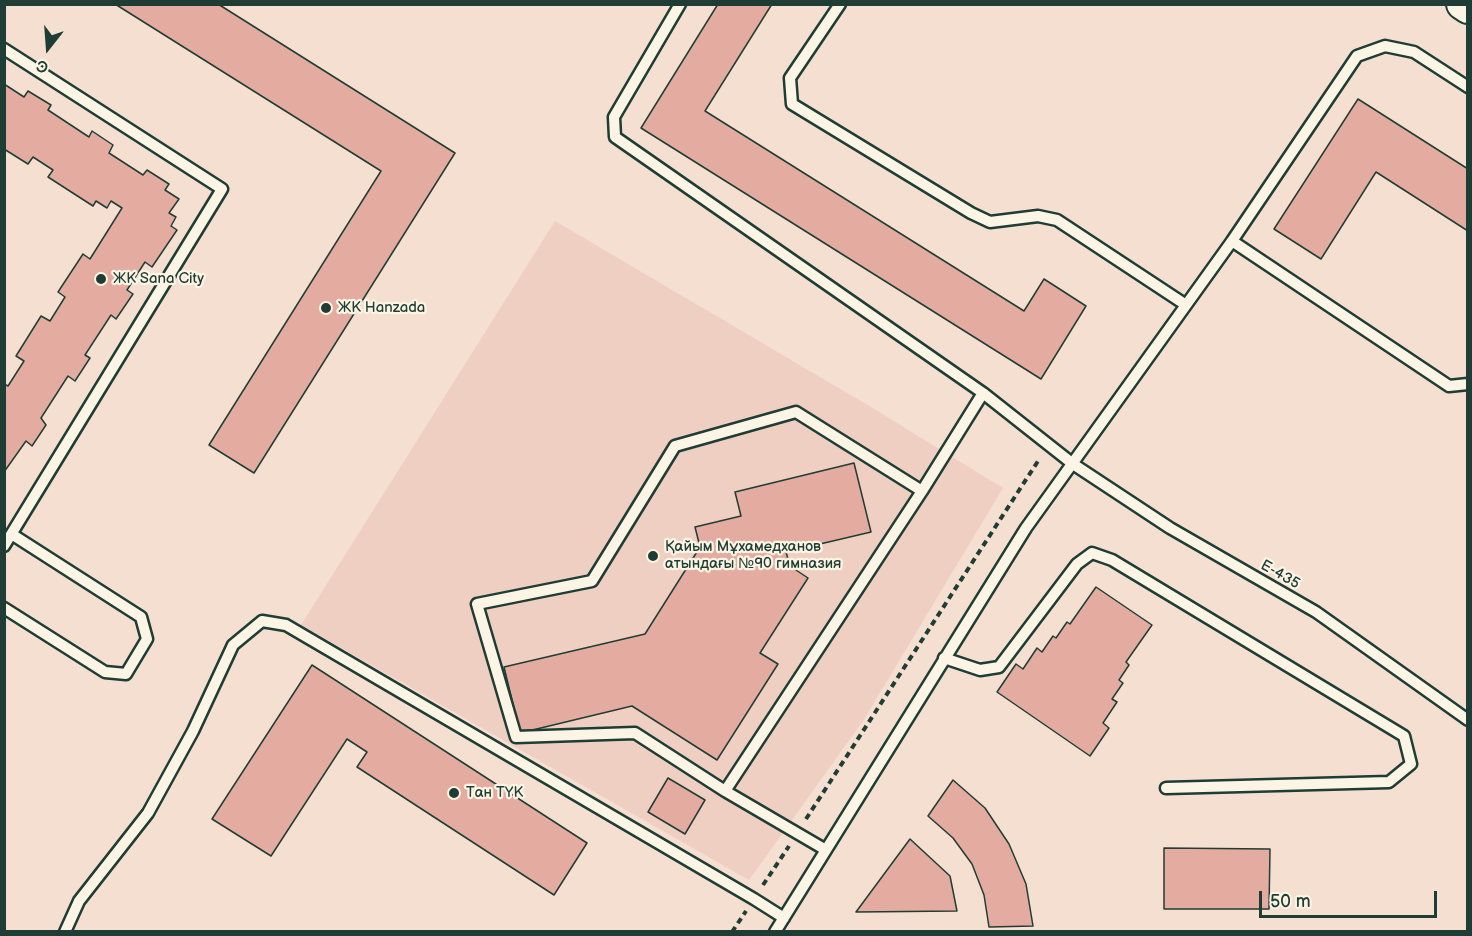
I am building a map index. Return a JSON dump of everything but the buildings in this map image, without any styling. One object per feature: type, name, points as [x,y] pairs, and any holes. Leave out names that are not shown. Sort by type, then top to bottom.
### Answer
[{"type":"main road","points":[[1462,4],[1467,8]]},
{"type":"lane","name":"Е-435","points":[[680,4],[614,117],[615,137],[983,393],[1073,464],[1170,528],[1316,612],[1467,720]]},
{"type":"lane","points":[[840,4],[790,78],[792,104],[971,213],[990,222],[1038,216],[1057,220],[1186,306]]},
{"type":"lane","points":[[776,932],[1026,528],[1232,241],[1357,56],[1385,46],[1414,52],[1467,87]]},
{"type":"lane","points":[[4,49],[222,189],[13,535],[4,546]]},
{"type":"lane","points":[[1232,241],[1449,386],[1467,384]]},
{"type":"lane","points":[[725,791],[922,491],[983,393]]},
{"type":"lane","points":[[826,850],[725,791],[635,733],[516,737],[477,604],[592,581],[675,446],[796,412],[922,491]]},
{"type":"lane","points":[[4,608],[105,672],[126,674],[147,639],[141,617],[13,535]]},
{"type":"lane","points":[[944,658],[980,670],[999,667],[1077,564],[1092,553],[1112,560],[1404,736],[1411,764],[1389,782],[1166,788]]},
{"type":"lane","points":[[65,932],[79,901],[148,813],[193,731],[233,645],[262,621],[286,625],[784,918]]},
{"type":"path","points":[[732,932],[1049,445]]},
{"type":"shaded area","name":"Қайым Мұхамедханов атындағы №90 гимназия","points":[[555,221],[871,407],[1003,488],[863,721],[749,880],[301,625]]},
{"type":"place","name":"ЖК Sana City","points":[[101,279]]},
{"type":"place","name":"ЖК Hanzada","points":[[326,308]]},
{"type":"place","name":"Қайым Мұхамедханов атындағы №90 гимназия","points":[[653,556]]},
{"type":"place","name":"Тан ТҮК","points":[[454,793]]}]
